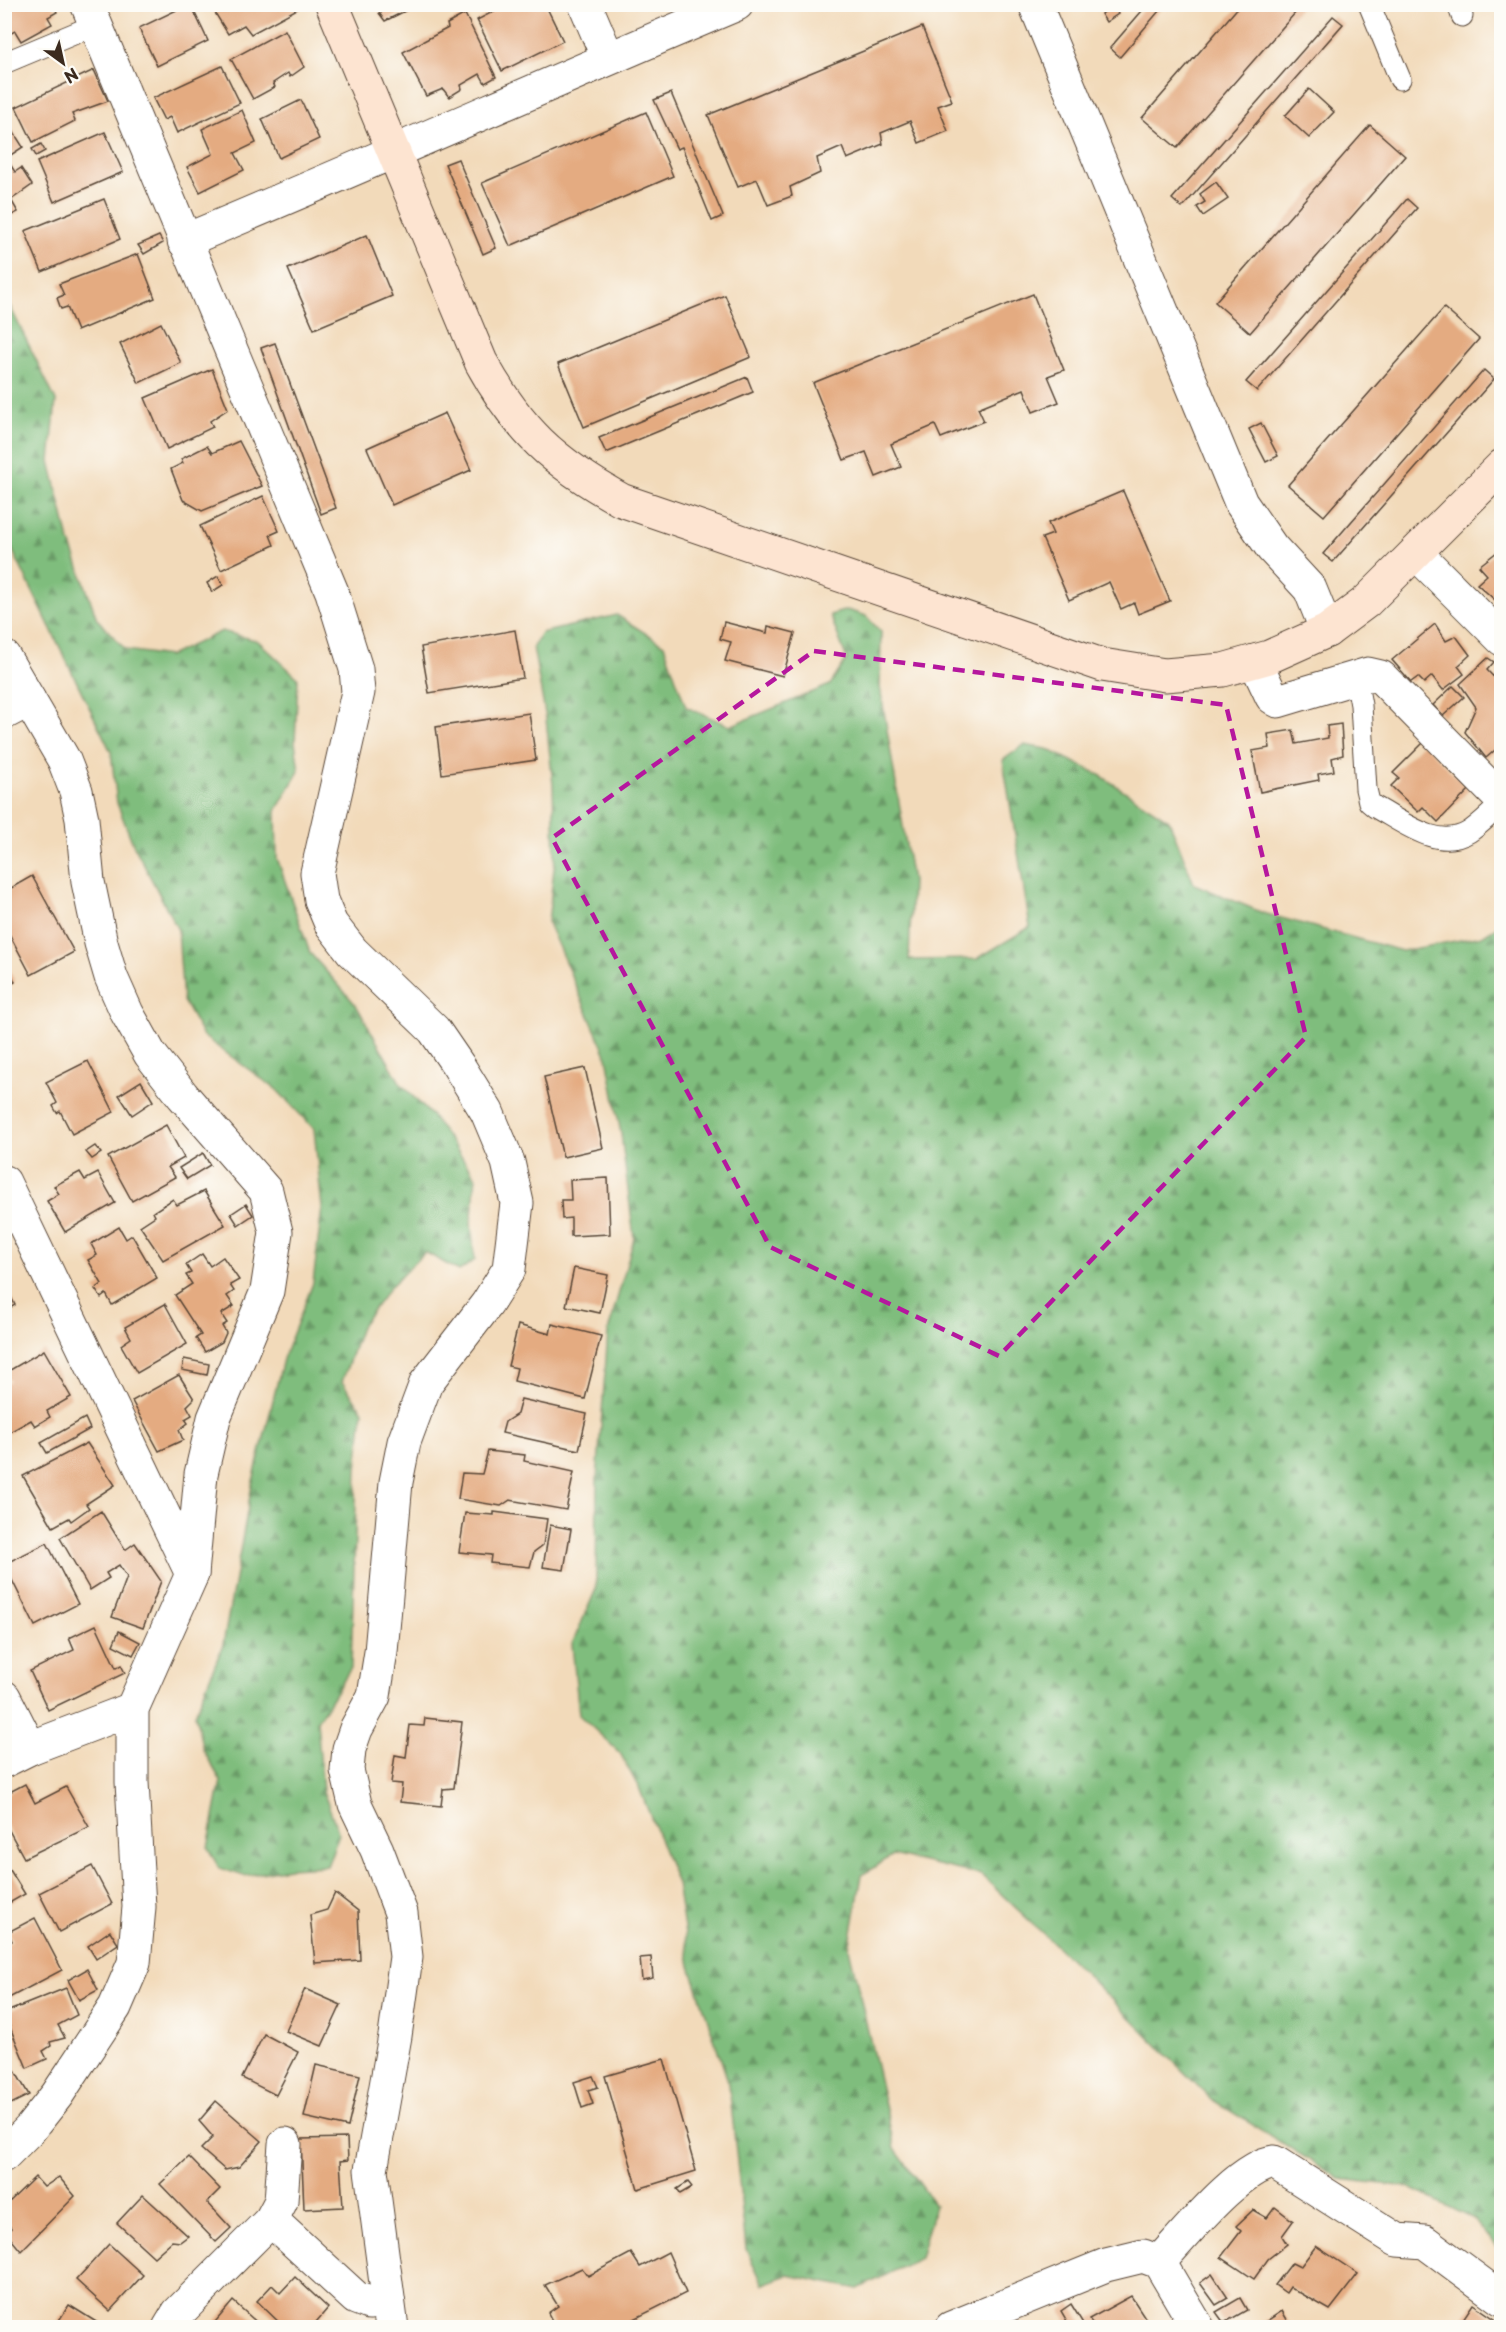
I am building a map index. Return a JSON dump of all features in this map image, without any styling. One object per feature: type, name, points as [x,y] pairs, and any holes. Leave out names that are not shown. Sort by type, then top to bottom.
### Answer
[{"type":"street","points":[[332,4],[481,362],[502,401],[532,438],[577,476],[621,500],[1102,665],[1165,675],[1223,670],[1255,661],[1327,631],[1366,602],[1502,466]]},
{"type":"street","points":[[585,4],[608,58]]},
{"type":"street","points":[[184,241],[394,153],[608,58],[737,4]]},
{"type":"street","points":[[1035,4],[1241,503],[1272,548],[1310,589],[1327,631]]},
{"type":"street","points":[[91,15],[332,592],[356,669],[358,692],[317,873],[321,900],[331,924],[352,951],[434,1030],[458,1065],[491,1122],[508,1162],[518,1203],[509,1269],[487,1304],[426,1383],[404,1442],[396,1482],[381,1652],[374,1696],[356,1729],[349,1749],[347,1770],[355,1804],[377,1850],[401,1913],[406,1957],[395,2036],[371,2170],[390,2314]]},
{"type":"street","points":[[1416,553],[1502,639]]},
{"type":"street","points":[[4,657],[17,707],[64,760],[76,791],[82,819],[88,882],[101,942],[111,977],[127,1013],[150,1054],[183,1096],[266,1191],[274,1212],[276,1232],[267,1291],[214,1418],[201,1474],[192,1574],[132,1709],[132,1782],[139,1907],[134,1963],[115,2007],[57,2095],[30,2129],[4,2155]]},
{"type":"street","points":[[1255,661],[1272,697],[1278,701],[1368,674],[1381,677],[1502,802]]},
{"type":"street","points":[[4,1182],[192,1574]]},
{"type":"street","points":[[4,1696],[17,1755],[132,1709]]},
{"type":"street","points":[[169,2328],[178,2313],[271,2220],[281,2201],[285,2144]]},
{"type":"street","points":[[1160,2262],[1224,2194],[1251,2170],[1263,2163],[1274,2162],[1397,2240],[1425,2242],[1502,2299]]},
{"type":"street","points":[[271,2220],[356,2298],[369,2302],[390,2314]]},
{"type":"street","points":[[951,2328],[1106,2265],[1143,2256],[1160,2262],[1198,2328]]},
{"type":"lane","points":[[1369,4],[1400,79]]},
{"type":"lane","points":[[4,63],[91,15]]},
{"type":"lane","points":[[1356,678],[1361,705],[1366,789],[1369,802],[1433,837],[1450,840],[1469,832],[1502,802]]},
{"type":"highlighted area","points":[[814,651],[1226,705],[1306,1037],[999,1356],[770,1247],[552,838]]},
{"type":"green space","points":[[5,296],[56,401],[50,461],[68,536],[97,619],[126,650],[169,656],[222,631],[258,641],[298,678],[295,742],[299,771],[276,811],[277,858],[310,953],[356,1005],[401,1084],[432,1116],[476,1177],[471,1224],[475,1260],[459,1271],[425,1252],[392,1285],[362,1324],[342,1382],[363,1411],[357,1469],[351,1668],[317,1721],[323,1791],[339,1834],[327,1866],[289,1868],[244,1876],[219,1868],[208,1848],[221,1781],[203,1750],[195,1714],[223,1645],[252,1485],[283,1359],[313,1283],[322,1208],[314,1129],[277,1090],[203,1036],[183,1001],[178,930],[133,844],[117,803],[111,752],[5,535]]},
{"type":"green space","points":[[847,610],[866,616],[881,632],[880,687],[912,881],[909,960],[977,959],[1030,927],[1003,760],[1024,745],[1047,749],[1098,774],[1169,820],[1194,884],[1263,913],[1402,951],[1482,936],[1501,924],[1501,2252],[1474,2219],[1408,2187],[1340,2179],[1211,2099],[1085,1973],[981,1875],[893,1855],[862,1875],[849,1948],[895,2149],[935,2205],[920,2258],[858,2289],[788,2275],[763,2284],[746,2249],[729,2084],[690,1966],[677,1884],[640,1790],[620,1753],[579,1715],[572,1644],[596,1589],[597,1479],[608,1332],[634,1238],[621,1134],[607,1057],[548,923],[555,859],[553,785],[546,719],[533,647],[541,633],[617,615],[664,645],[686,707],[730,726],[830,685],[847,659],[830,615]]},
{"type":"building","points":[[4,4],[53,4],[57,12],[48,17],[52,24],[21,41],[15,31],[4,37]]},
{"type":"building","points":[[217,4],[300,4],[301,7],[251,34],[244,25],[228,34],[212,8]]},
{"type":"building","points":[[393,4],[419,4],[385,21],[379,13]]},
{"type":"building","points":[[508,4],[545,4],[563,41],[502,71],[477,20]]},
{"type":"building","points":[[1148,4],[1165,4],[1120,57],[1110,48]]},
{"type":"building","points":[[1241,4],[1303,4],[1177,148],[1142,118]]},
{"type":"building","points":[[191,5],[208,41],[157,66],[139,28]]},
{"type":"building","points":[[1114,6],[1118,14],[1106,22],[1101,14]]},
{"type":"building","points":[[465,14],[496,77],[485,83],[480,74],[461,85],[462,89],[449,97],[443,89],[426,96],[403,52],[448,28],[447,24]]},
{"type":"building","points":[[1333,16],[1343,24],[1182,208],[1172,199]]},
{"type":"building","points":[[922,27],[952,101],[938,106],[948,131],[919,143],[910,121],[881,133],[883,144],[847,159],[842,147],[817,158],[820,173],[790,187],[792,196],[768,205],[757,179],[738,187],[708,115]]},
{"type":"building","points":[[285,30],[304,67],[290,77],[288,73],[273,83],[275,87],[253,99],[231,59]]},
{"type":"building","points":[[222,66],[240,103],[177,133],[170,117],[164,120],[153,98]]},
{"type":"building","points":[[94,70],[108,101],[72,114],[75,121],[33,142],[16,107]]},
{"type":"building","points":[[1309,89],[1334,112],[1309,138],[1285,116]]},
{"type":"building","points":[[671,93],[723,216],[712,221],[682,147],[677,149],[654,100]]},
{"type":"building","points":[[301,100],[319,139],[279,158],[262,119]]},
{"type":"building","points":[[242,110],[256,143],[235,153],[244,170],[200,192],[187,167],[213,154],[202,129]]},
{"type":"building","points":[[646,112],[673,176],[510,246],[482,183]]},
{"type":"building","points":[[4,117],[23,147],[6,158],[15,172],[21,168],[32,185],[11,200],[18,212],[4,219]]},
{"type":"building","points":[[1370,125],[1405,156],[1250,333],[1215,302]]},
{"type":"building","points":[[105,132],[123,172],[54,202],[37,162]]},
{"type":"building","points":[[41,144],[45,151],[36,156],[32,149]]},
{"type":"building","points":[[458,159],[496,248],[483,254],[445,164]]},
{"type":"building","points":[[1216,182],[1228,199],[1203,216],[1197,207],[1205,202],[1200,194]]},
{"type":"building","points":[[104,199],[120,239],[42,272],[25,231]]},
{"type":"building","points":[[1407,199],[1417,208],[1257,391],[1246,382]]},
{"type":"building","points":[[367,235],[392,296],[314,329],[288,269]]},
{"type":"building","points":[[159,236],[163,243],[144,254],[138,245]]},
{"type":"building","points":[[138,254],[155,298],[77,331],[67,307],[61,309],[57,298],[64,295],[59,284]]},
{"type":"building","points":[[1033,294],[1064,370],[1048,376],[1059,402],[1033,412],[1024,389],[978,408],[984,421],[941,438],[935,425],[891,444],[901,467],[876,477],[866,452],[844,460],[813,383]]},
{"type":"building","points":[[725,295],[751,357],[584,427],[558,364]]},
{"type":"building","points":[[1444,308],[1479,339],[1324,516],[1288,485]]},
{"type":"building","points":[[161,323],[181,363],[139,383],[120,344]]},
{"type":"building","points":[[275,343],[336,508],[321,514],[261,348]]},
{"type":"building","points":[[212,369],[228,409],[210,421],[213,427],[167,449],[145,398]]},
{"type":"building","points":[[1484,370],[1494,379],[1333,562],[1323,554]]},
{"type":"building","points":[[747,377],[753,392],[606,453],[599,438]]},
{"type":"building","points":[[445,413],[471,470],[392,505],[367,448]]},
{"type":"building","points":[[1261,423],[1278,456],[1266,462],[1249,429]]},
{"type":"building","points":[[239,441],[262,486],[202,511],[183,500],[171,469],[183,463],[181,459],[207,446],[212,453]]},
{"type":"building","points":[[1123,491],[1170,601],[1138,614],[1134,603],[1121,609],[1109,582],[1069,600],[1042,538],[1053,534],[1048,523]]},
{"type":"building","points":[[263,496],[279,531],[270,535],[274,545],[221,570],[200,526]]},
{"type":"building","points":[[1502,548],[1502,606],[1477,584],[1487,575],[1479,566]]},
{"type":"building","points":[[218,576],[223,585],[212,592],[207,583]]},
{"type":"building","points":[[724,622],[767,633],[768,626],[795,633],[783,676],[725,661],[731,642],[720,639]]},
{"type":"building","points":[[1435,624],[1446,641],[1456,636],[1470,655],[1458,666],[1464,674],[1443,690],[1432,676],[1424,683],[1418,677],[1411,682],[1392,660]]},
{"type":"building","points":[[515,630],[523,678],[429,693],[421,647]]},
{"type":"building","points":[[1488,658],[1494,662],[1487,670],[1502,686],[1502,744],[1486,758],[1465,732],[1476,707],[1460,684]]},
{"type":"building","points":[[1453,686],[1464,697],[1443,716],[1433,705]]},
{"type":"building","points":[[529,713],[536,760],[442,774],[436,727]]},
{"type":"building","points":[[1341,724],[1343,755],[1332,758],[1334,771],[1318,774],[1319,780],[1260,792],[1252,751],[1270,748],[1268,734],[1293,730],[1296,744],[1328,738],[1327,726]]},
{"type":"building","points":[[1423,743],[1469,790],[1438,822],[1423,807],[1418,812],[1391,786],[1399,778],[1393,773]]},
{"type":"building","points":[[32,876],[74,952],[31,975],[4,924],[4,892]]},
{"type":"building","points":[[5,961],[15,982],[5,988]]},
{"type":"building","points":[[88,1061],[114,1112],[72,1134],[60,1111],[57,1113],[53,1106],[57,1103],[46,1082]]},
{"type":"building","points":[[585,1068],[603,1148],[563,1157],[544,1077]]},
{"type":"building","points":[[141,1081],[153,1101],[132,1115],[119,1095]]},
{"type":"building","points":[[166,1125],[184,1158],[168,1167],[175,1177],[132,1201],[108,1157]]},
{"type":"building","points":[[95,1146],[101,1153],[92,1159],[86,1152]]},
{"type":"building","points":[[203,1153],[210,1165],[187,1179],[179,1168]]},
{"type":"building","points":[[80,1172],[85,1180],[98,1173],[115,1203],[65,1232],[47,1201],[59,1194],[54,1186]]},
{"type":"building","points":[[608,1178],[610,1234],[571,1236],[571,1218],[562,1219],[561,1200],[571,1200],[570,1180]]},
{"type":"building","points":[[204,1191],[225,1225],[163,1260],[140,1226],[155,1216],[153,1212],[173,1199],[177,1205]]},
{"type":"building","points":[[246,1204],[253,1215],[238,1225],[231,1214]]},
{"type":"building","points":[[119,1227],[126,1239],[132,1235],[157,1278],[112,1305],[106,1294],[101,1298],[95,1289],[102,1284],[88,1260],[97,1255],[91,1244]]},
{"type":"building","points":[[202,1254],[210,1266],[223,1257],[239,1280],[230,1285],[234,1291],[227,1296],[234,1306],[221,1314],[227,1323],[222,1326],[226,1333],[222,1342],[205,1352],[196,1338],[201,1335],[175,1295],[192,1284],[186,1275],[191,1273],[186,1265]]},
{"type":"building","points":[[574,1268],[608,1275],[600,1313],[566,1306]]},
{"type":"building","points":[[5,1285],[15,1305],[5,1311]]},
{"type":"building","points":[[165,1304],[187,1344],[137,1373],[121,1345],[131,1338],[125,1327]]},
{"type":"building","points":[[552,1324],[601,1336],[585,1399],[514,1381],[517,1368],[508,1366],[518,1325],[550,1334]]},
{"type":"building","points":[[44,1350],[71,1397],[47,1411],[50,1417],[35,1426],[31,1420],[8,1433],[4,1427],[4,1384],[10,1381],[5,1373]]},
{"type":"building","points":[[184,1359],[209,1364],[207,1375],[182,1370]]},
{"type":"building","points":[[179,1375],[194,1399],[187,1406],[192,1415],[185,1419],[188,1423],[179,1430],[183,1440],[159,1451],[132,1401]]},
{"type":"building","points":[[521,1399],[587,1414],[579,1450],[502,1433],[505,1422],[517,1414]]},
{"type":"building","points":[[85,1418],[90,1429],[47,1453],[41,1443]]},
{"type":"building","points":[[87,1443],[115,1485],[86,1504],[89,1508],[71,1521],[69,1518],[53,1527],[23,1476]]},
{"type":"building","points":[[488,1451],[525,1455],[524,1461],[574,1472],[566,1510],[510,1500],[501,1506],[458,1499],[462,1473],[482,1474]]},
{"type":"building","points":[[101,1511],[125,1550],[135,1543],[161,1581],[143,1628],[112,1617],[127,1577],[119,1565],[106,1573],[109,1578],[90,1590],[60,1538]]},
{"type":"building","points":[[494,1512],[547,1519],[543,1545],[534,1552],[530,1567],[490,1563],[491,1555],[459,1552],[465,1513],[494,1515]]},
{"type":"building","points":[[550,1525],[571,1529],[564,1570],[543,1567]]},
{"type":"building","points":[[47,1543],[78,1604],[35,1626],[4,1564]]},
{"type":"building","points":[[96,1625],[116,1668],[121,1665],[125,1673],[48,1710],[30,1671],[74,1650],[69,1638]]},
{"type":"building","points":[[119,1631],[140,1642],[133,1655],[113,1645]]},
{"type":"building","points":[[425,1718],[462,1722],[454,1788],[443,1789],[441,1806],[400,1802],[402,1784],[391,1783],[395,1755],[406,1757],[410,1725],[424,1726]]},
{"type":"building","points":[[25,1784],[35,1803],[66,1787],[89,1827],[24,1858],[4,1821],[4,1795]]},
{"type":"building","points":[[92,1866],[112,1904],[59,1932],[39,1893]]},
{"type":"building","points":[[10,1870],[25,1894],[4,1906],[4,1873]]},
{"type":"building","points":[[335,1893],[358,1911],[360,1960],[315,1963],[310,1915],[327,1910]]},
{"type":"building","points":[[35,1918],[62,1970],[9,1998],[4,1991],[4,1946],[12,1941],[8,1932]]},
{"type":"building","points":[[110,1931],[118,1944],[96,1959],[88,1946]]},
{"type":"building","points":[[651,1957],[653,1978],[642,1980],[640,1958]]},
{"type":"building","points":[[87,1969],[98,1990],[79,2000],[68,1980]]},
{"type":"building","points":[[66,1988],[77,2015],[58,2025],[65,2038],[50,2042],[51,2046],[43,2051],[47,2059],[27,2068],[4,2013]]},
{"type":"building","points":[[305,1989],[341,2005],[322,2046],[286,2031]]},
{"type":"building","points":[[264,2034],[298,2052],[276,2095],[242,2078]]},
{"type":"building","points":[[4,2052],[29,2095],[7,2106],[5,2096],[8,2094],[4,2091]]},
{"type":"building","points":[[664,2059],[696,2171],[638,2189],[605,2076]]},
{"type":"building","points":[[316,2065],[360,2075],[348,2127],[304,2117]]},
{"type":"building","points":[[593,2076],[598,2087],[588,2090],[593,2104],[582,2108],[574,2082]]},
{"type":"building","points":[[216,2101],[262,2141],[239,2167],[225,2170],[201,2149],[213,2137],[199,2121]]},
{"type":"building","points":[[347,2138],[348,2160],[340,2161],[343,2207],[304,2209],[301,2139]]},
{"type":"building","points":[[189,2157],[220,2189],[207,2202],[231,2228],[216,2242],[160,2184]]},
{"type":"building","points":[[35,2177],[44,2187],[59,2177],[75,2196],[21,2251],[7,2234],[11,2228],[4,2218],[4,2207]]},
{"type":"building","points":[[688,2182],[692,2187],[680,2194],[677,2189]]},
{"type":"building","points":[[143,2195],[188,2236],[180,2242],[172,2241],[154,2257],[117,2223]]},
{"type":"building","points":[[1275,2207],[1293,2221],[1282,2236],[1287,2244],[1268,2259],[1254,2279],[1221,2257],[1241,2231],[1236,2226],[1253,2210],[1267,2218]]},
{"type":"building","points":[[109,2244],[143,2275],[110,2311],[76,2280]]},
{"type":"building","points":[[1316,2246],[1358,2274],[1330,2310],[1290,2287],[1286,2293],[1275,2285],[1292,2263],[1300,2267]]},
{"type":"building","points":[[668,2252],[686,2293],[634,2319],[638,2328],[556,2328],[548,2313],[558,2306],[545,2285],[582,2268],[588,2276],[631,2253],[640,2267]]},
{"type":"building","points":[[1212,2274],[1228,2298],[1216,2305],[1200,2283]]},
{"type":"building","points":[[295,2277],[328,2308],[311,2328],[285,2328],[257,2301],[272,2285],[280,2293]]},
{"type":"building","points":[[1131,2296],[1152,2328],[1090,2328],[1094,2325],[1089,2319]]},
{"type":"building","points":[[1240,2298],[1247,2310],[1224,2323],[1216,2312]]},
{"type":"building","points":[[233,2301],[263,2328],[210,2328]]},
{"type":"building","points":[[1071,2304],[1084,2325],[1080,2328],[1071,2328],[1061,2311]]},
{"type":"building","points":[[1473,2304],[1502,2324],[1502,2328],[1457,2328]]},
{"type":"building","points":[[69,2305],[101,2325],[54,2328]]},
{"type":"building","points":[[1282,2311],[1292,2328],[1256,2328]]}]
